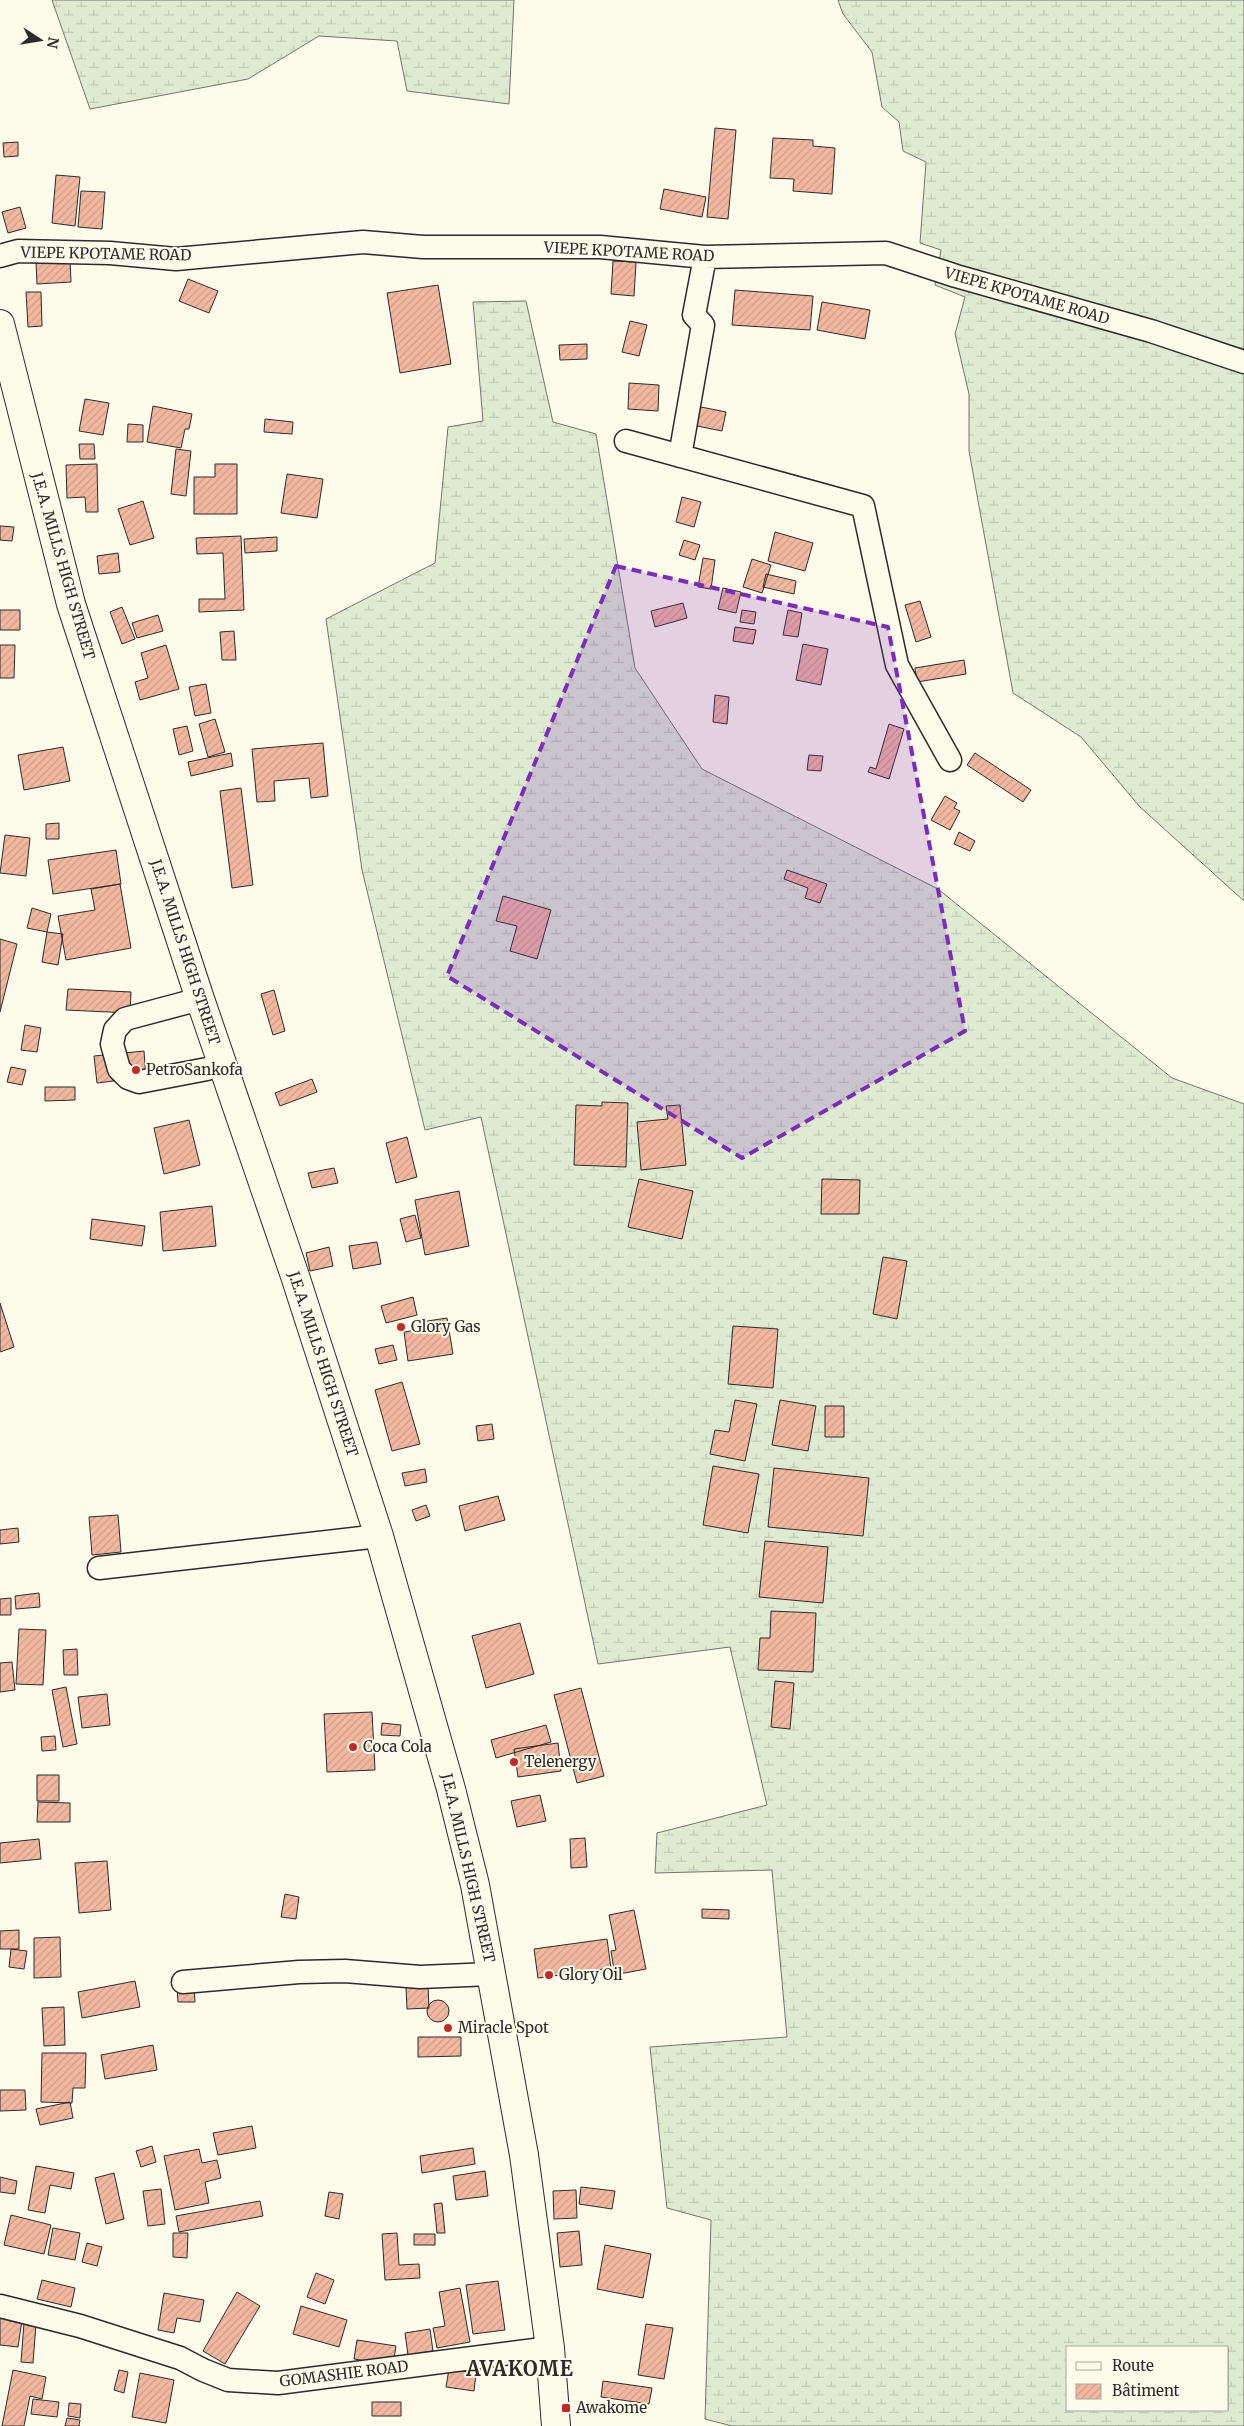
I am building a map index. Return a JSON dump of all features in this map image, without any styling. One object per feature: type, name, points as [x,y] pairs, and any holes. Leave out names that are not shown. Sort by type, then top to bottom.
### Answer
[{"type":"highway","name":"J.E.A. MILLS HIGH STREET","points":[[0,324],[71,604],[200,999],[295,1276],[379,1536],[451,1789],[475,1885],[524,2155],[550,2348],[556,2426]]},
{"type":"street","name":"VIEPE KPOTAME ROAD","points":[[0,256],[18,251],[27,251],[110,253],[176,259],[363,242],[423,248],[600,247],[705,257],[886,253],[956,276],[1151,331],[1244,362]]},
{"type":"street","points":[[680,456],[703,325],[694,315],[705,257]]},
{"type":"street","points":[[626,441],[863,506],[898,666],[950,760]]},
{"type":"street","points":[[200,999],[125,1019],[115,1030],[112,1044],[119,1069],[128,1078],[139,1082],[206,1069],[222,1063]]},
{"type":"street","points":[[99,1568],[379,1536]]},
{"type":"street","points":[[183,1982],[299,1972],[345,1971],[420,1978],[491,1974]]},
{"type":"street","name":"GOMASHIE ROAD","points":[[0,2306],[89,2328],[180,2358],[228,2380],[278,2383],[550,2348]]},
{"type":"highlighted area","points":[[616,566],[888,627],[965,1031],[742,1158],[447,976]]},
{"type":"green space","points":[[52,0],[514,0],[509,104],[407,91],[397,41],[319,36],[248,79],[90,109]]},
{"type":"green space","points":[[838,0],[1244,0],[1244,901],[1140,807],[1081,737],[1013,693],[969,451],[969,394],[955,334],[965,297],[935,285],[941,250],[920,243],[926,162],[903,151],[899,122],[882,107],[872,52],[843,14]]},
{"type":"green space","points":[[526,301],[553,422],[596,434],[635,668],[702,769],[938,889],[1172,1078],[1244,1104],[1244,2426],[732,2426],[705,2419],[711,2220],[667,2208],[650,2047],[787,2037],[772,1870],[655,1873],[657,1833],[767,1805],[730,1647],[598,1664],[481,1117],[425,1130],[362,870],[326,619],[435,563],[448,427],[483,421],[473,302]]},
{"type":"building","points":[[715,128],[736,130],[728,219],[707,217]]},
{"type":"building","points":[[773,138],[813,140],[813,146],[835,148],[832,194],[793,191],[794,179],[770,178]]},
{"type":"building","points":[[18,142],[18,156],[4,157],[3,143]]},
{"type":"building","points":[[56,175],[80,177],[75,226],[52,223]]},
{"type":"building","points":[[664,189],[706,197],[702,217],[660,209]]},
{"type":"building","points":[[81,191],[105,192],[102,229],[78,227]]},
{"type":"building","points":[[20,207],[26,228],[8,233],[2,212]]},
{"type":"building","points":[[70,260],[71,282],[37,284],[36,261]]},
{"type":"building","points":[[613,261],[636,262],[634,296],[611,294]]},
{"type":"building","points":[[188,279],[218,291],[209,313],[179,301]]},
{"type":"building","points":[[438,285],[451,364],[400,373],[387,293]]},
{"type":"building","points":[[735,290],[813,296],[810,330],[732,325]]},
{"type":"building","points":[[26,292],[41,292],[42,326],[28,327]]},
{"type":"building","points":[[822,302],[870,310],[865,339],[817,330]]},
{"type":"building","points":[[630,321],[647,325],[639,356],[622,352]]},
{"type":"building","points":[[587,344],[587,359],[560,360],[559,345]]},
{"type":"building","points":[[629,383],[659,385],[658,411],[628,409]]},
{"type":"building","points":[[85,399],[109,403],[103,435],[79,431]]},
{"type":"building","points":[[153,406],[192,414],[189,429],[185,429],[181,448],[147,442]]},
{"type":"building","points":[[696,406],[726,412],[722,431],[692,425]]},
{"type":"building","points":[[265,419],[293,422],[292,434],[264,432]]},
{"type":"building","points":[[128,424],[143,425],[143,442],[127,442]]},
{"type":"building","points":[[79,444],[94,444],[95,459],[80,459]]},
{"type":"building","points":[[176,449],[191,451],[186,496],[171,494]]},
{"type":"building","points":[[97,464],[98,512],[86,512],[85,497],[67,498],[66,465]]},
{"type":"building","points":[[215,464],[237,464],[237,514],[194,514],[194,477],[215,477]]},
{"type":"building","points":[[287,474],[323,479],[317,518],[281,513]]},
{"type":"building","points":[[682,497],[701,502],[694,527],[676,522]]},
{"type":"building","points":[[143,501],[154,538],[130,545],[118,509]]},
{"type":"building","points":[[0,526],[14,527],[12,541],[0,540]]},
{"type":"building","points":[[775,532],[813,543],[805,571],[768,561]]},
{"type":"building","points":[[241,536],[244,610],[199,612],[199,599],[225,599],[223,553],[197,554],[196,538]]},
{"type":"building","points":[[277,537],[277,551],[245,553],[244,539]]},
{"type":"building","points":[[684,540],[700,545],[695,560],[679,555]]},
{"type":"building","points":[[118,553],[120,572],[99,574],[97,556]]},
{"type":"building","points":[[703,558],[715,560],[711,589],[698,587]]},
{"type":"building","points":[[752,559],[771,565],[762,593],[743,587]]},
{"type":"building","points":[[766,574],[796,581],[794,594],[763,587]]},
{"type":"building","points":[[723,588],[741,592],[736,613],[718,609]]},
{"type":"building","points":[[920,601],[931,637],[916,642],[905,605]]},
{"type":"building","points":[[683,603],[687,618],[655,627],[651,611]]},
{"type":"building","points":[[122,607],[135,639],[122,644],[110,612]]},
{"type":"building","points":[[0,610],[20,610],[20,630],[0,630]]},
{"type":"building","points":[[742,610],[756,612],[754,624],[740,622]]},
{"type":"building","points":[[788,610],[802,613],[798,637],[783,635]]},
{"type":"building","points":[[158,615],[163,631],[137,638],[132,623]]},
{"type":"building","points":[[735,627],[756,630],[753,644],[733,641]]},
{"type":"building","points":[[234,631],[236,660],[222,660],[220,632]]},
{"type":"building","points":[[803,644],[828,649],[821,685],[796,680]]},
{"type":"building","points":[[0,645],[15,645],[14,678],[0,678]]},
{"type":"building","points":[[166,645],[179,689],[140,700],[135,682],[148,678],[141,653]]},
{"type":"building","points":[[964,660],[966,674],[917,682],[915,668]]},
{"type":"building","points":[[206,684],[211,713],[195,716],[189,687]]},
{"type":"building","points":[[715,695],[729,697],[727,724],[713,722]]},
{"type":"building","points":[[215,719],[225,752],[208,757],[199,724]]},
{"type":"building","points":[[889,724],[904,729],[889,779],[868,772],[870,767],[876,769]]},
{"type":"building","points":[[187,726],[193,751],[179,755],[173,729]]},
{"type":"building","points":[[323,743],[328,796],[311,798],[309,778],[274,781],[275,801],[257,802],[252,749]]},
{"type":"building","points":[[63,747],[70,781],[24,790],[18,755]]},
{"type":"building","points":[[231,753],[233,766],[191,776],[188,762]]},
{"type":"building","points":[[975,753],[1031,790],[1023,802],[967,765]]},
{"type":"building","points":[[809,755],[823,756],[821,771],[807,770]]},
{"type":"building","points":[[241,788],[253,885],[232,888],[220,791]]},
{"type":"building","points":[[945,796],[957,803],[954,808],[960,811],[950,830],[931,820]]},
{"type":"building","points":[[59,823],[59,839],[46,839],[46,824]]},
{"type":"building","points":[[959,832],[975,841],[970,851],[954,844]]},
{"type":"building","points":[[5,835],[30,838],[26,876],[0,873]]},
{"type":"building","points":[[116,850],[121,884],[53,894],[48,860]]},
{"type":"building","points":[[787,870],[827,884],[820,903],[805,898],[808,888],[784,879]]},
{"type":"building","points":[[120,884],[131,948],[66,960],[58,916],[95,910],[91,889]]},
{"type":"building","points":[[503,896],[551,910],[537,959],[510,951],[517,926],[496,921]]},
{"type":"building","points":[[32,908],[51,914],[47,932],[27,928]]},
{"type":"building","points":[[47,932],[63,934],[58,965],[42,962]]},
{"type":"building","points":[[0,939],[17,944],[0,1012]]},
{"type":"building","points":[[68,989],[131,992],[130,1013],[66,1010]]},
{"type":"building","points":[[274,990],[285,1031],[273,1035],[261,994]]},
{"type":"building","points":[[25,1025],[41,1028],[37,1052],[21,1050]]},
{"type":"building","points":[[144,1051],[146,1077],[97,1083],[94,1056]]},
{"type":"building","points":[[11,1067],[26,1070],[22,1085],[7,1082]]},
{"type":"building","points":[[312,1079],[317,1092],[280,1106],[275,1093]]},
{"type":"building","points":[[45,1087],[75,1087],[75,1100],[45,1101]]},
{"type":"building","points":[[602,1102],[628,1103],[626,1167],[574,1165],[576,1105],[602,1106]]},
{"type":"building","points":[[680,1105],[686,1165],[641,1170],[637,1122],[668,1119],[666,1106]]},
{"type":"building","points":[[189,1120],[200,1165],[164,1174],[154,1128]]},
{"type":"building","points":[[407,1137],[417,1177],[396,1183],[386,1143]]},
{"type":"building","points":[[334,1168],[338,1183],[312,1188],[308,1173]]},
{"type":"building","points":[[639,1179],[693,1191],[682,1239],[628,1227]]},
{"type":"building","points":[[822,1179],[860,1180],[859,1214],[821,1214]]},
{"type":"building","points":[[459,1191],[469,1246],[425,1255],[415,1200]]},
{"type":"building","points":[[212,1206],[216,1246],[163,1251],[160,1212]]},
{"type":"building","points":[[415,1215],[421,1238],[406,1242],[400,1219]]},
{"type":"building","points":[[92,1219],[145,1226],[142,1246],[90,1239]]},
{"type":"building","points":[[377,1242],[381,1264],[353,1269],[349,1246]]},
{"type":"building","points":[[329,1247],[333,1266],[310,1271],[306,1253]]},
{"type":"building","points":[[883,1257],[907,1261],[897,1319],[873,1314]]},
{"type":"building","points":[[413,1297],[417,1315],[386,1323],[381,1306]]},
{"type":"building","points":[[0,1303],[14,1347],[0,1352]]},
{"type":"building","points":[[447,1318],[453,1354],[408,1361],[404,1332],[422,1329],[421,1322]]},
{"type":"building","points":[[733,1326],[778,1329],[773,1388],[728,1384]]},
{"type":"building","points":[[393,1345],[397,1360],[379,1364],[375,1349]]},
{"type":"building","points":[[402,1382],[420,1444],[392,1451],[375,1390]]},
{"type":"building","points":[[735,1400],[757,1404],[745,1461],[710,1454],[715,1430],[729,1432]]},
{"type":"building","points":[[780,1400],[816,1406],[808,1451],[772,1445]]},
{"type":"building","points":[[825,1406],[844,1406],[844,1437],[825,1437]]},
{"type":"building","points":[[492,1424],[494,1439],[478,1441],[476,1426]]},
{"type":"building","points":[[713,1466],[759,1474],[748,1533],[703,1525]]},
{"type":"building","points":[[774,1468],[869,1478],[863,1536],[768,1527]]},
{"type":"building","points":[[425,1469],[427,1482],[405,1486],[402,1473]]},
{"type":"building","points":[[498,1496],[505,1520],[465,1531],[459,1506]]},
{"type":"building","points":[[426,1505],[430,1516],[416,1521],[412,1510]]},
{"type":"building","points":[[118,1515],[121,1552],[92,1555],[89,1517]]},
{"type":"building","points":[[18,1528],[19,1542],[0,1544],[0,1530]]},
{"type":"building","points":[[765,1541],[828,1547],[823,1603],[759,1597]]},
{"type":"building","points":[[39,1593],[40,1607],[16,1609],[15,1596]]},
{"type":"building","points":[[11,1598],[11,1615],[0,1615],[0,1599]]},
{"type":"building","points":[[771,1611],[816,1613],[813,1672],[758,1670],[760,1638],[770,1638]]},
{"type":"building","points":[[520,1623],[534,1674],[486,1688],[472,1636]]},
{"type":"building","points":[[19,1629],[46,1630],[43,1685],[16,1684]]},
{"type":"building","points":[[77,1649],[78,1675],[64,1675],[63,1650]]},
{"type":"building","points":[[12,1662],[15,1690],[0,1692],[0,1663]]},
{"type":"building","points":[[775,1681],[794,1683],[790,1729],[771,1727]]},
{"type":"building","points":[[66,1687],[77,1744],[63,1747],[52,1690]]},
{"type":"building","points":[[581,1688],[604,1776],[577,1783],[554,1695]]},
{"type":"building","points":[[107,1694],[110,1725],[82,1728],[78,1697]]},
{"type":"building","points":[[372,1712],[375,1770],[327,1772],[324,1714]]},
{"type":"building","points":[[382,1723],[401,1725],[400,1736],[381,1735]]},
{"type":"building","points":[[546,1725],[551,1742],[496,1758],[491,1740]]},
{"type":"building","points":[[55,1736],[56,1750],[42,1751],[41,1737]]},
{"type":"building","points":[[558,1743],[561,1771],[518,1777],[514,1749]]},
{"type":"building","points":[[37,1775],[59,1775],[59,1801],[37,1801]]},
{"type":"building","points":[[540,1795],[546,1821],[517,1827],[511,1801]]},
{"type":"building","points":[[38,1802],[70,1803],[70,1822],[37,1822]]},
{"type":"building","points":[[585,1838],[587,1867],[571,1868],[570,1839]]},
{"type":"building","points":[[39,1839],[41,1859],[0,1863],[0,1843]]},
{"type":"building","points":[[107,1861],[111,1910],[79,1913],[75,1863]]},
{"type":"building","points":[[285,1894],[299,1897],[296,1919],[281,1917]]},
{"type":"building","points":[[702,1909],[729,1910],[729,1919],[702,1918]]},
{"type":"building","points":[[634,1910],[646,1969],[619,1974],[618,1969],[614,1970],[611,1951],[616,1950],[609,1915]]},
{"type":"building","points":[[19,1930],[19,1949],[0,1949],[0,1931]]},
{"type":"building","points":[[60,1937],[61,1977],[34,1978],[34,1938]]},
{"type":"building","points":[[607,1939],[611,1968],[538,1978],[534,1949]]},
{"type":"building","points":[[11,1949],[27,1951],[24,1969],[9,1967]]},
{"type":"building","points":[[135,1981],[140,2007],[82,2018],[78,1992]]},
{"type":"building","points":[[194,1986],[195,2002],[178,2002],[177,1987]]},
{"type":"building","points":[[428,1986],[429,2008],[407,2009],[406,1987]]},
{"type":"building","points":[[438,2000],[446,2003],[449,2011],[446,2019],[438,2022],[430,2019],[427,2011],[430,2003]]},
{"type":"building","points":[[64,2007],[65,2045],[44,2046],[42,2008]]},
{"type":"building","points":[[418,2037],[461,2037],[461,2056],[418,2057]]},
{"type":"building","points":[[153,2045],[157,2070],[105,2079],[101,2055]]},
{"type":"building","points":[[42,2053],[86,2053],[85,2088],[73,2088],[72,2103],[41,2102]]},
{"type":"building","points":[[0,2090],[25,2090],[26,2110],[0,2111]]},
{"type":"building","points":[[70,2102],[73,2118],[40,2125],[36,2109]]},
{"type":"building","points":[[252,2126],[256,2148],[218,2155],[213,2133]]},
{"type":"building","points":[[152,2146],[156,2162],[141,2167],[136,2151]]},
{"type":"building","points":[[473,2148],[475,2164],[422,2173],[420,2156]]},
{"type":"building","points":[[199,2149],[202,2163],[217,2160],[221,2178],[205,2182],[209,2203],[175,2210],[164,2156]]},
{"type":"building","points":[[36,2166],[74,2173],[71,2189],[50,2185],[45,2213],[28,2210]]},
{"type":"building","points":[[485,2171],[488,2196],[456,2200],[453,2176]]},
{"type":"building","points":[[114,2173],[124,2219],[106,2224],[95,2178]]},
{"type":"building","points":[[0,2177],[17,2181],[15,2194],[0,2192]]},
{"type":"building","points":[[581,2187],[615,2191],[612,2209],[579,2204]]},
{"type":"building","points":[[161,2189],[165,2224],[148,2226],[143,2191]]},
{"type":"building","points":[[576,2190],[577,2218],[554,2219],[553,2191]]},
{"type":"building","points":[[329,2192],[343,2194],[339,2219],[325,2216]]},
{"type":"building","points":[[260,2201],[263,2216],[179,2232],[176,2216]]},
{"type":"building","points":[[442,2203],[445,2233],[437,2233],[434,2204]]},
{"type":"building","points":[[11,2215],[51,2225],[44,2254],[4,2245]]},
{"type":"building","points":[[53,2228],[80,2233],[75,2260],[48,2255]]},
{"type":"building","points":[[579,2231],[582,2265],[560,2267],[557,2233]]},
{"type":"building","points":[[173,2233],[188,2233],[187,2258],[173,2257]]},
{"type":"building","points":[[397,2233],[399,2265],[419,2264],[420,2278],[385,2280],[382,2234]]},
{"type":"building","points":[[414,2234],[435,2234],[435,2245],[414,2245]]},
{"type":"building","points":[[87,2243],[102,2247],[97,2266],[82,2262]]},
{"type":"building","points":[[605,2245],[651,2254],[643,2298],[597,2289]]},
{"type":"building","points":[[316,2273],[334,2280],[325,2304],[307,2297]]},
{"type":"building","points":[[42,2280],[75,2288],[71,2307],[37,2299]]},
{"type":"building","points":[[498,2281],[505,2330],[473,2334],[466,2285]]},
{"type":"building","points":[[460,2288],[470,2342],[437,2348],[433,2328],[445,2326],[439,2292]]},
{"type":"building","points":[[237,2292],[260,2306],[225,2364],[203,2351]]},
{"type":"building","points":[[164,2293],[204,2300],[200,2322],[177,2318],[174,2333],[158,2330]]},
{"type":"building","points":[[301,2306],[347,2320],[339,2347],[293,2334]]},
{"type":"building","points":[[0,2317],[22,2320],[18,2347],[0,2345]]},
{"type":"building","points":[[24,2323],[36,2324],[33,2363],[21,2362]]},
{"type":"building","points":[[646,2324],[673,2328],[664,2379],[638,2375]]},
{"type":"building","points":[[430,2329],[433,2351],[408,2355],[405,2333]]},
{"type":"building","points":[[357,2340],[396,2346],[393,2365],[354,2359]]},
{"type":"building","points":[[449,2369],[476,2373],[474,2391],[446,2387]]},
{"type":"building","points":[[13,2370],[46,2377],[42,2399],[30,2396],[24,2426],[2,2426]]},
{"type":"building","points":[[119,2370],[128,2372],[124,2393],[114,2390]]},
{"type":"building","points":[[140,2373],[174,2380],[166,2423],[132,2417]]},
{"type":"building","points":[[603,2381],[652,2388],[649,2404],[601,2397]]},
{"type":"building","points":[[33,2399],[59,2402],[57,2417],[31,2414]]},
{"type":"building","points":[[372,2402],[401,2402],[401,2416],[372,2416]]},
{"type":"building","points":[[69,2403],[81,2404],[80,2418],[68,2416]]},
{"type":"building","points":[[67,2418],[80,2420],[79,2426],[65,2426]]},
{"type":"place","name":"PetroSankofa","points":[[136,1070]]},
{"type":"place","name":"Glory Gas","points":[[401,1327]]},
{"type":"place","name":"Coca Cola","points":[[353,1747]]},
{"type":"place","name":"Telenergy","points":[[514,1762]]},
{"type":"place","name":"Glory Oil","points":[[549,1975]]},
{"type":"place","name":"Miracle Spot","points":[[448,2028]]},
{"type":"place","name":"Awakome","points":[[566,2408]]},
{"type":"district","name":"AVAKOME","points":[[520,2369]]}]
